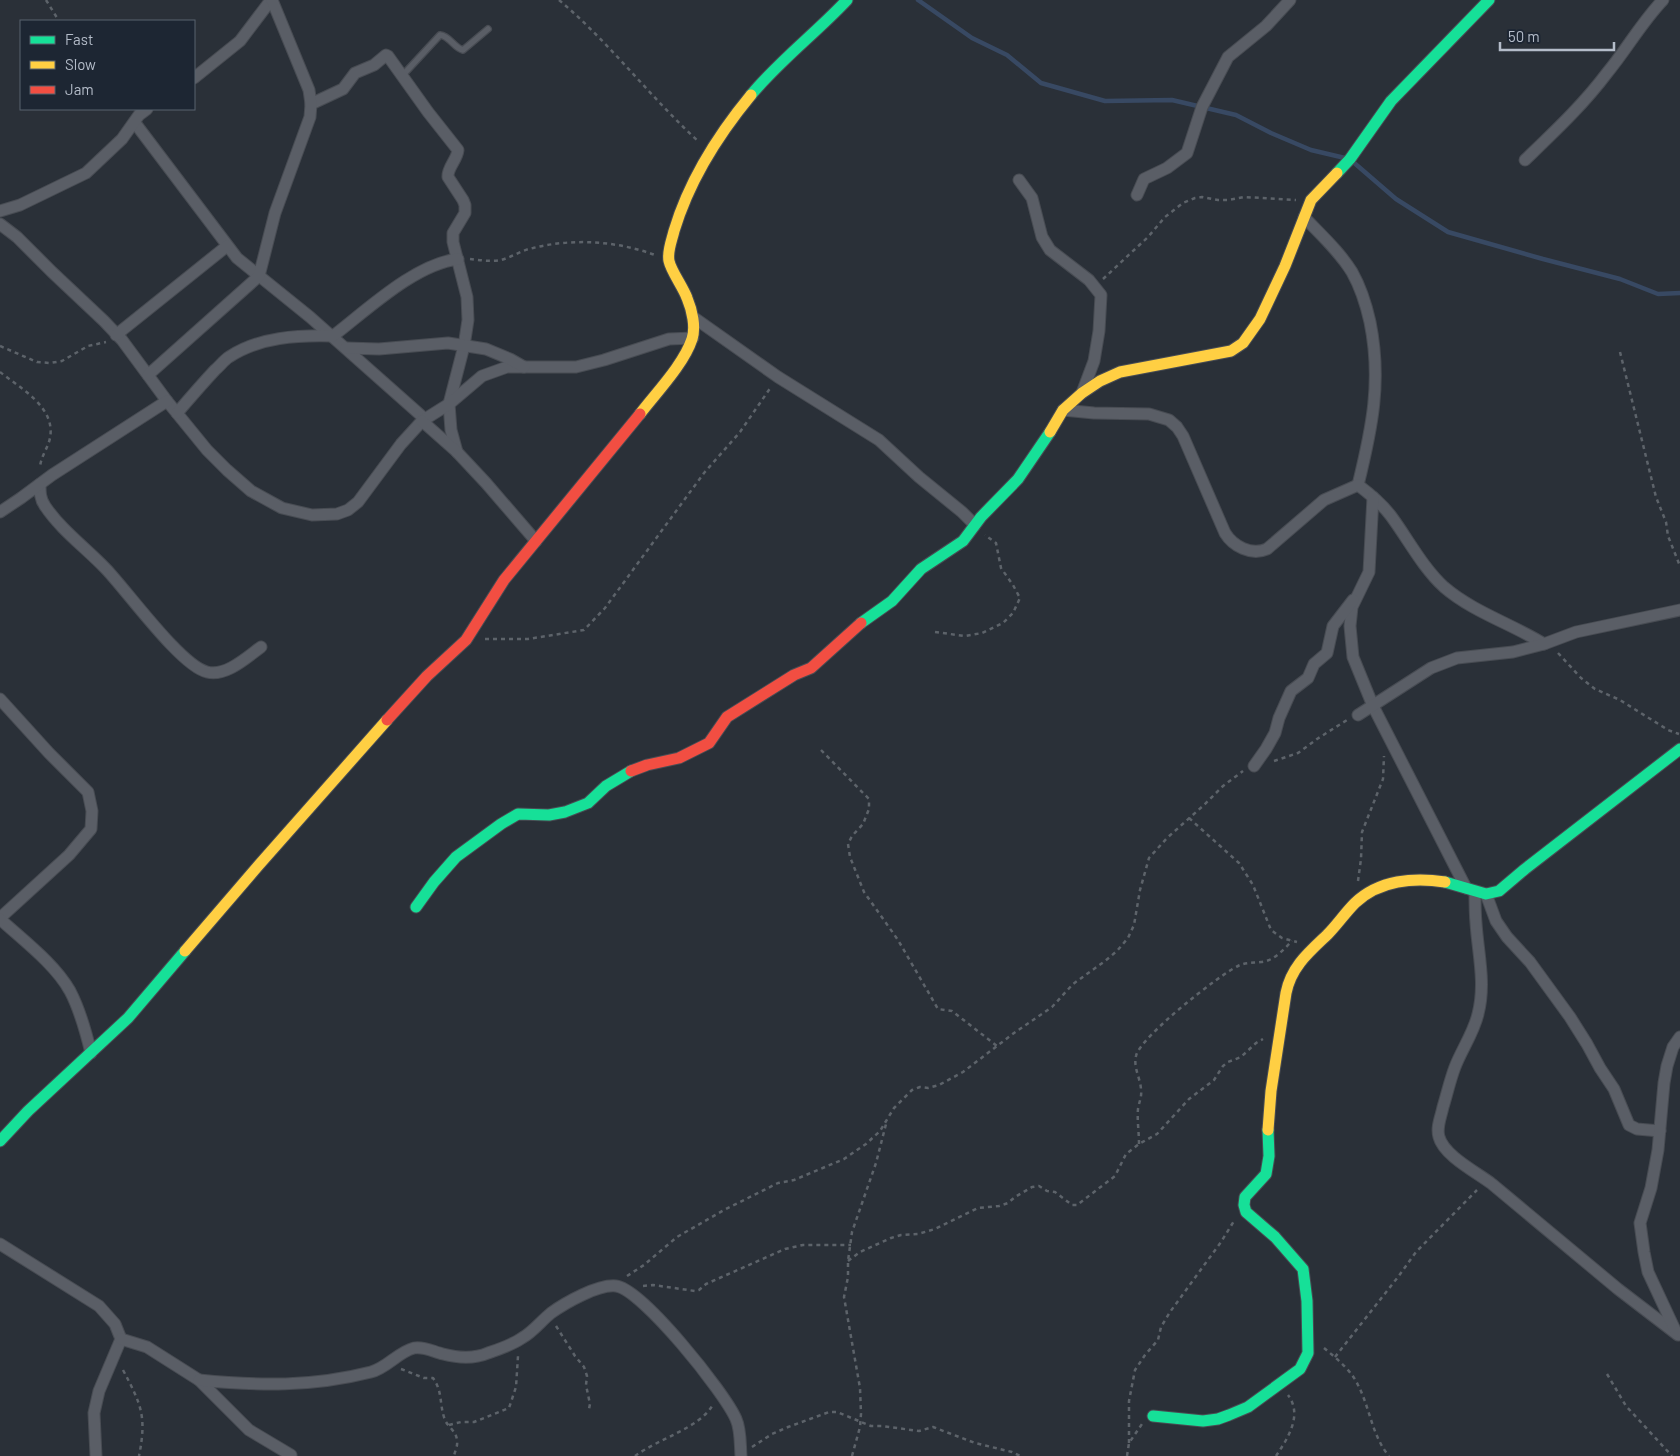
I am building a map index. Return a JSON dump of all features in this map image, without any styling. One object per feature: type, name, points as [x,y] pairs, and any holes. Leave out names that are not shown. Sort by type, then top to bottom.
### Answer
[{"type":"street","points":[[195,77],[240,41],[271,0]]},
{"type":"street","points":[[148,375],[259,276],[275,213],[310,117],[311,104],[309,90],[271,0]]},
{"type":"street","points":[[0,1142],[28,1111],[128,1018],[258,866],[427,676],[466,640],[504,580],[639,415],[683,358],[693,338],[693,317],[687,296],[669,261],[670,246],[686,198],[710,151],[744,103],[768,74],[835,13],[846,0]]},
{"type":"street","points":[[1137,195],[1144,178],[1167,168],[1187,154],[1202,107],[1228,57],[1266,26],[1290,0]]},
{"type":"street","points":[[416,907],[456,857],[501,824],[518,814],[549,815],[565,812],[588,803],[606,786],[628,772],[647,765],[679,758],[709,743],[727,717],[794,675],[811,668],[845,636],[892,601],[921,569],[964,541],[975,525],[1018,479],[1039,450],[1063,410],[1082,393],[1100,381],[1120,372],[1231,351],[1243,343],[1260,319],[1285,266],[1311,200],[1350,159],[1391,101],[1489,0]]},
{"type":"street","points":[[1525,160],[1577,110],[1608,73],[1647,17],[1663,0]]},
{"type":"street","points":[[311,104],[343,90],[354,73],[374,66],[386,55],[458,150],[458,155],[447,173],[448,178],[465,205],[465,213],[453,233],[453,242],[467,297],[468,320],[464,346],[449,404],[451,430],[456,452]]},
{"type":"street","points":[[0,211],[27,202],[86,173],[122,139],[139,115],[146,110]]},
{"type":"street","points":[[135,123],[237,258],[333,336],[423,420],[486,483],[536,541]]},
{"type":"street","points":[[1020,180],[1032,198],[1042,237],[1050,250],[1089,280],[1099,291],[1102,300],[1094,361],[1082,393]]},
{"type":"street","points":[[1304,217],[1338,252],[1361,288],[1367,310],[1373,340],[1376,381],[1369,441],[1358,485]]},
{"type":"street","points":[[0,224],[17,237],[122,340],[166,401],[207,450],[251,491],[282,508],[312,515],[337,514],[348,510],[358,502],[401,444],[423,420],[449,404],[482,376],[507,367],[576,367],[669,339],[693,338]]},
{"type":"street","points":[[116,335],[227,246]]},
{"type":"street","points":[[177,413],[203,382],[228,357],[254,346],[286,337],[333,336],[386,294],[429,267],[446,260],[458,259]]},
{"type":"street","points":[[693,317],[778,378],[879,440],[975,525]]},
{"type":"street","points":[[346,348],[379,349],[448,343],[486,349],[510,359],[524,368]]},
{"type":"street","points":[[0,512],[110,436],[166,401]]},
{"type":"street","points":[[1063,410],[1094,413],[1149,414],[1169,420],[1183,436],[1230,542],[1250,551],[1260,552],[1267,549],[1324,500],[1358,485]]},
{"type":"street","points":[[40,484],[40,495],[54,518],[117,580],[149,620],[199,669],[209,673],[218,672],[234,666],[262,647]]},
{"type":"street","points":[[1358,485],[1373,496],[1390,514],[1411,545],[1444,586],[1464,602],[1525,632],[1544,644]]},
{"type":"street","points":[[1373,496],[1369,572],[1352,607],[1350,626],[1353,657],[1373,706],[1476,891],[1507,937],[1530,962],[1570,1017],[1614,1089],[1629,1125],[1637,1129],[1660,1131]]},
{"type":"street","points":[[1254,766],[1275,734],[1279,718],[1291,691],[1308,678],[1314,664],[1327,653],[1333,626],[1359,593]]},
{"type":"street","points":[[1358,715],[1431,668],[1457,658],[1513,652],[1544,644],[1576,632],[1680,610]]},
{"type":"street","points":[[0,699],[49,753],[88,792],[92,811],[91,829],[69,855],[0,918],[44,959],[69,990],[86,1035],[90,1053]]},
{"type":"street","points":[[1153,1416],[1207,1421],[1248,1407],[1300,1368],[1308,1353],[1307,1301],[1303,1270],[1275,1237],[1246,1212],[1244,1204],[1245,1197],[1266,1174],[1271,1091],[1281,1025],[1290,978],[1300,962],[1340,922],[1355,903],[1383,886],[1418,880],[1459,885],[1476,891],[1495,893],[1503,889],[1532,864],[1680,749]]},
{"type":"street","points":[[1476,891],[1476,922],[1482,977],[1479,1014],[1454,1069],[1438,1128],[1439,1139],[1454,1158],[1487,1180],[1618,1290],[1679,1338]]},
{"type":"street","points":[[1678,1043],[1667,1066],[1658,1150],[1640,1223],[1648,1272],[1679,1338]]},
{"type":"street","points":[[0,1244],[99,1306],[115,1324],[121,1339],[99,1391],[94,1413],[96,1456]]},
{"type":"street","points":[[199,1380],[246,1385],[326,1382],[374,1371],[415,1348],[463,1358],[485,1355],[520,1340],[550,1314],[578,1296],[600,1288],[616,1286],[628,1291],[649,1308],[702,1369],[737,1420],[741,1455]]},
{"type":"street","points":[[121,1339],[147,1347],[199,1380],[249,1430],[291,1455]]},
{"type":"lane","points":[[402,76],[440,36],[444,36],[460,50],[463,50],[488,29]]},
{"type":"path","points":[[46,0],[58,20]]},
{"type":"path","points":[[559,0],[648,89],[683,127],[710,151]]},
{"type":"path","points":[[1095,287],[1148,237],[1165,218],[1183,203],[1195,198],[1229,200],[1244,197],[1311,200]]},
{"type":"path","points":[[458,259],[499,260],[533,248],[570,242],[612,243],[639,249],[669,261]]},
{"type":"path","points":[[0,346],[37,362],[50,363],[62,361],[88,346],[105,342],[116,335]]},
{"type":"path","points":[[1620,352],[1656,497],[1680,566]]},
{"type":"path","points":[[0,372],[39,404],[48,418],[50,437],[40,459],[40,484]]},
{"type":"path","points":[[466,640],[528,639],[584,630],[605,608],[704,473],[740,432],[778,378]]},
{"type":"path","points":[[935,632],[965,636],[982,632],[1003,623],[1013,613],[1020,598],[1014,584],[1001,568],[996,543],[975,525]]},
{"type":"path","points":[[1544,644],[1556,651],[1581,678],[1595,689],[1620,700],[1668,730],[1680,734]]},
{"type":"path","points":[[609,1287],[644,1264],[677,1237],[724,1210],[778,1183],[794,1180],[844,1159],[880,1132],[894,1108],[912,1090],[939,1085],[963,1072],[1052,1006],[1073,984],[1105,962],[1128,938],[1134,925],[1140,890],[1149,858],[1167,838],[1236,776],[1254,766],[1298,753],[1337,725],[1358,715]]},
{"type":"path","points":[[1355,903],[1361,859],[1362,832],[1383,779],[1386,732]]},
{"type":"path","points":[[821,750],[869,799],[869,808],[863,824],[852,836],[848,844],[850,856],[864,892],[898,940],[938,1009],[952,1011],[997,1046]]},
{"type":"path","points":[[1189,818],[1239,863],[1253,885],[1271,930],[1282,938],[1316,947]]},
{"type":"path","points":[[1139,1144],[1138,1109],[1142,1092],[1135,1058],[1138,1050],[1166,1020],[1194,996],[1229,971],[1248,962],[1266,961],[1278,955],[1292,941]]},
{"type":"path","points":[[848,1261],[860,1252],[891,1238],[935,1230],[978,1208],[1008,1203],[1032,1187],[1039,1186],[1047,1191],[1056,1192],[1072,1205],[1077,1205],[1115,1176],[1126,1154],[1139,1144],[1158,1134],[1190,1099],[1214,1080],[1228,1062],[1241,1057],[1256,1043],[1281,1025]]},
{"type":"path","points":[[852,1456],[861,1422],[860,1388],[844,1297],[848,1277],[852,1232],[876,1163],[887,1121]]},
{"type":"path","points":[[1334,1357],[1416,1252],[1487,1180]]},
{"type":"path","points":[[1127,1456],[1129,1443],[1129,1401],[1135,1370],[1158,1340],[1161,1326],[1221,1242],[1244,1204]]},
{"type":"path","points":[[628,1291],[653,1284],[695,1291],[706,1284],[785,1249],[803,1245],[851,1245]]},
{"type":"path","points":[[550,1314],[557,1329],[584,1367],[587,1376],[586,1385],[590,1404],[589,1409]]},
{"type":"path","points":[[1308,1335],[1350,1372],[1358,1385],[1380,1444],[1389,1456]]},
{"type":"path","points":[[449,1425],[461,1422],[474,1422],[509,1408],[516,1387],[520,1340]]},
{"type":"path","points":[[115,1354],[137,1396],[143,1418],[139,1456]]},
{"type":"path","points":[[385,1364],[424,1378],[432,1378],[438,1386],[441,1395],[444,1417],[455,1433],[457,1440],[454,1456]]},
{"type":"path","points":[[1607,1374],[1626,1406],[1672,1456]]},
{"type":"path","points":[[1276,1456],[1287,1440],[1295,1419],[1294,1403],[1280,1384]]},
{"type":"path","points":[[635,1456],[650,1445],[701,1419],[710,1410],[720,1394]]},
{"type":"path","points":[[741,1455],[772,1434],[829,1412],[838,1412],[871,1426],[919,1431],[933,1427],[975,1443],[1020,1456]]},
{"type":"path","points":[[1129,1443],[1142,1424],[1153,1416]]},
{"type":"waterway","points":[[918,0],[972,38],[1007,55],[1041,83],[1105,101],[1172,100],[1236,115],[1271,133],[1311,150],[1345,158]]},
{"type":"waterway","points":[[1352,161],[1396,199],[1448,232],[1620,279],[1658,294],[1680,293]]},
{"type":"traffic: fast","points":[[751,95],[774,70],[847,0]]},
{"type":"traffic: fast","points":[[1337,173],[1350,159],[1391,101],[1489,0]]},
{"type":"traffic: fast","points":[[861,623],[892,601],[921,569],[963,541],[981,517],[1018,479],[1050,432]]},
{"type":"traffic: fast","points":[[1445,882],[1486,894],[1499,891],[1680,749]]},
{"type":"traffic: fast","points":[[416,907],[434,882],[456,857],[501,824],[518,814],[549,815],[565,812],[588,803],[606,786],[631,771]]},
{"type":"traffic: fast","points":[[0,1141],[28,1111],[128,1018],[185,951]]},
{"type":"traffic: fast","points":[[1153,1416],[1203,1421],[1229,1415],[1248,1407],[1300,1369],[1308,1353],[1307,1301],[1303,1269],[1275,1237],[1246,1212],[1244,1205],[1245,1197],[1266,1174],[1269,1156],[1268,1130]]},
{"type":"traffic: slow","points":[[640,414],[683,358],[693,334],[693,318],[690,308],[669,261],[670,246],[680,212],[696,177],[716,142],[751,95]]},
{"type":"traffic: slow","points":[[1050,432],[1063,410],[1082,393],[1100,381],[1120,372],[1231,351],[1243,343],[1260,319],[1285,266],[1311,200],[1337,173]]},
{"type":"traffic: slow","points":[[185,951],[387,720]]},
{"type":"traffic: slow","points":[[1268,1130],[1271,1091],[1286,993],[1296,968],[1364,895],[1386,885],[1409,880],[1445,882]]},
{"type":"traffic: jam","points":[[387,720],[427,676],[466,640],[504,580],[640,414]]},
{"type":"traffic: jam","points":[[631,771],[647,765],[679,758],[709,743],[727,717],[794,675],[811,668],[861,623]]}]
